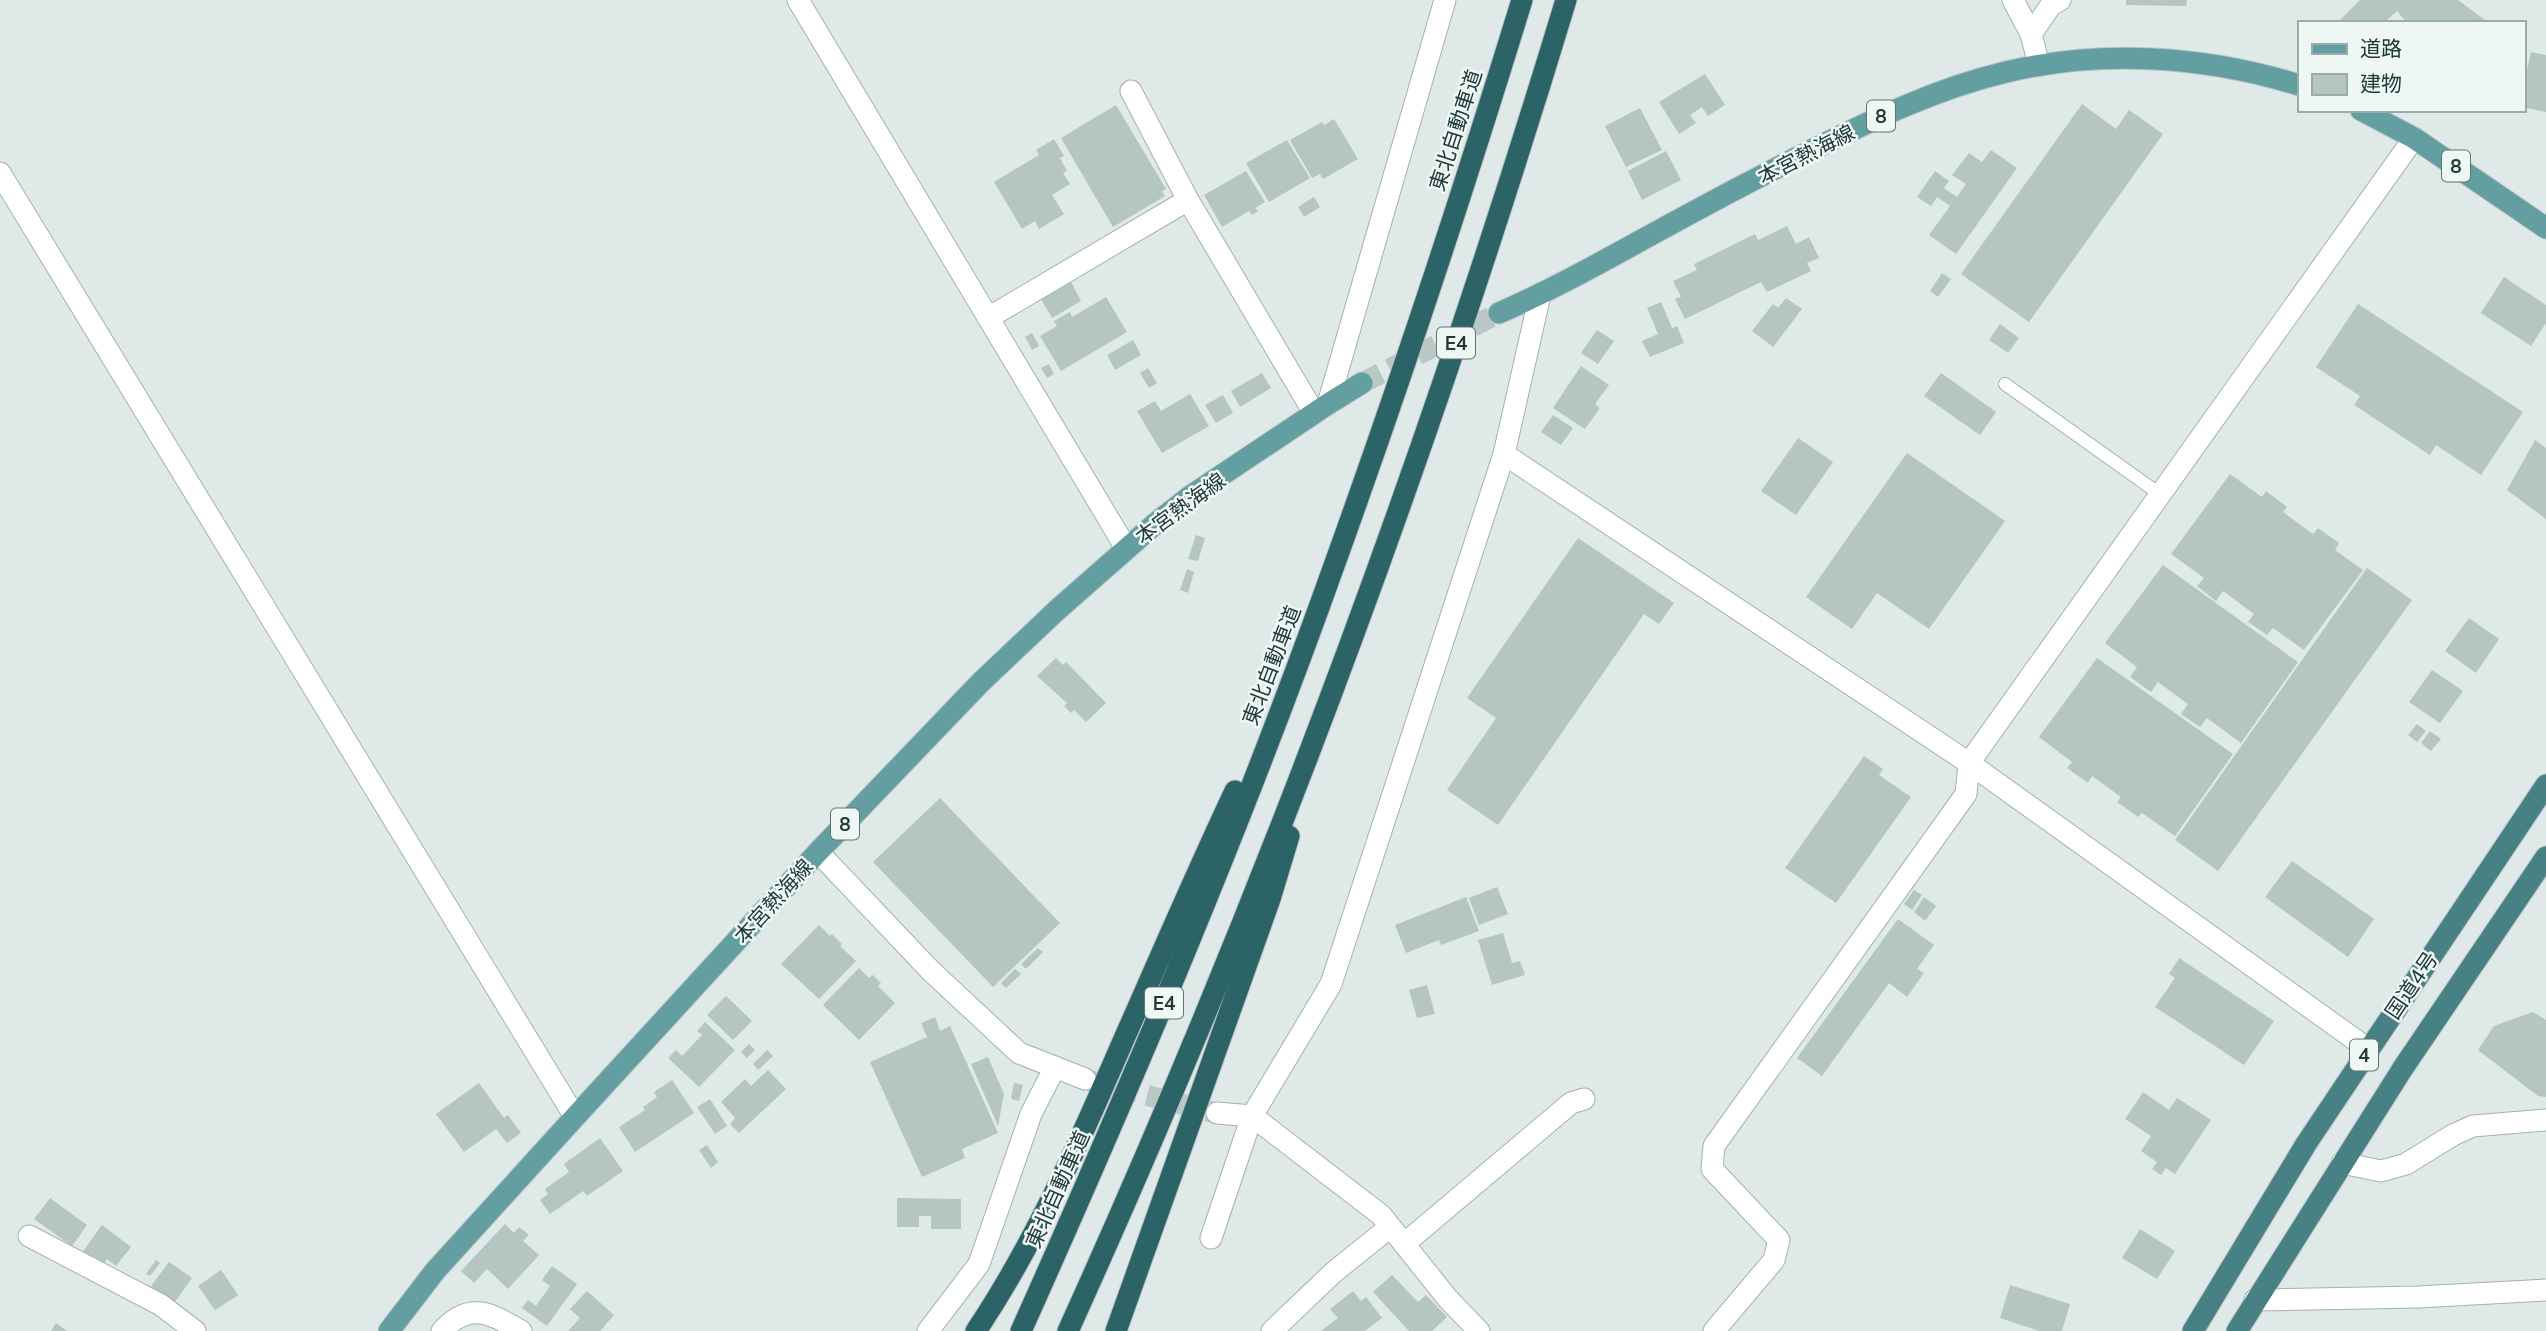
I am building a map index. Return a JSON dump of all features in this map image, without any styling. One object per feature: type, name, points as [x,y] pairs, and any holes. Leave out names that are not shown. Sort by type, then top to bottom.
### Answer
[{"type":"highway","name":"東北自動車道","points":[[1021,1331],[1178,970],[1334,566],[1392,401],[1522,0]]},
{"type":"highway","name":"E4","points":[[1068,1331],[1201,1023],[1375,578],[1517,161],[1566,0]]},
{"type":"highway","points":[[976,1331],[1000,1295],[1047,1208],[1196,874],[1294,671]]},
{"type":"highway","points":[[1116,1331],[1270,899],[1335,683]]},
{"type":"highway","name":"国道4号","points":[[2193,1331],[2306,1144],[2546,785]]},
{"type":"highway","name":"国道4号","points":[[2237,1331],[2403,1068],[2546,856]]},
{"type":"main road","name":"本宮熱海線","points":[[1499,313],[1614,257],[1681,218],[1881,115],[1970,81],[2039,65],[2128,58],[2217,66],[2298,85]]},
{"type":"main road","name":"8","points":[[2365,112],[2414,138],[2546,228]]},
{"type":"main road","name":"本宮熱海線","points":[[389,1331],[435,1271],[575,1117],[818,852],[981,682],[1126,548],[1189,498],[1362,383]]},
{"type":"street","points":[[798,0],[1126,548]]},
{"type":"street","points":[[1321,408],[1445,0]]},
{"type":"street","points":[[2013,0],[2031,34],[2039,65]]},
{"type":"street","points":[[2031,34],[2051,5],[2060,0]]},
{"type":"street","points":[[1131,92],[1188,200],[1321,408]]},
{"type":"street","points":[[1714,1331],[1774,1260],[1779,1240],[1712,1169],[1714,1146],[1966,794],[1969,763],[2414,138]]},
{"type":"street","points":[[0,173],[575,1117]]},
{"type":"street","points":[[988,317],[1188,200]]},
{"type":"street","points":[[1211,1238],[1252,1116],[1331,984],[1504,454],[1540,295]]},
{"type":"street","points":[[1504,454],[1969,763],[2368,1049]]},
{"type":"street","points":[[818,852],[931,971],[1019,1053],[1085,1079]]},
{"type":"street","points":[[928,1331],[979,1264],[1031,1114],[1055,1067]]},
{"type":"street","points":[[1404,1244],[1571,1103],[1584,1099]]},
{"type":"street","points":[[1217,1113],[1252,1116],[1381,1215],[1448,1299],[1479,1331]]},
{"type":"street","points":[[2342,1163],[2381,1171],[2406,1164],[2473,1126],[2546,1120]]},
{"type":"street","points":[[1272,1331],[1334,1272],[1390,1227]]},
{"type":"street","points":[[29,1236],[160,1305],[195,1331]]},
{"type":"street","points":[[2255,1300],[2418,1297],[2546,1290]]},
{"type":"street","points":[[442,1331],[461,1315],[471,1312],[483,1312],[497,1317],[521,1331]]},
{"type":"lane","points":[[2005,384],[2161,495]]},
{"type":"building","points":[[2126,0],[2187,0],[2186,6],[2126,5]]},
{"type":"building","points":[[2360,0],[2458,0],[2486,21],[2405,21],[2397,11],[2386,21],[2339,21]]},
{"type":"building","points":[[2531,52],[2546,55],[2546,112],[2525,107],[2525,78]]},
{"type":"building","points":[[1705,74],[1725,105],[1708,116],[1702,107],[1690,115],[1696,123],[1679,134],[1659,102]]},
{"type":"building","points":[[2082,104],[2116,129],[2129,110],[2163,134],[2029,322],[1961,274]]},
{"type":"building","points":[[1116,105],[1166,189],[1162,191],[1165,196],[1113,227],[1061,138]]},
{"type":"building","points":[[1640,108],[1662,150],[1626,167],[1605,126]]},
{"type":"building","points":[[1334,119],[1358,159],[1323,179],[1320,174],[1312,178],[1290,140],[1322,122],[1324,125]]},
{"type":"building","points":[[1054,139],[1064,156],[1060,158],[1067,171],[1063,173],[1070,184],[1052,195],[1064,214],[1039,229],[1035,221],[1022,229],[994,182],[1039,155],[1036,150]]},
{"type":"building","points":[[1287,140],[1310,178],[1269,202],[1246,163]]},
{"type":"building","points":[[1991,150],[2017,168],[1956,254],[1929,235],[1950,206],[1937,197],[1931,206],[1917,197],[1935,171],[1949,181],[1944,188],[1957,197],[1966,184],[1952,175],[1969,153],[1982,162]]},
{"type":"building","points":[[1666,151],[1681,180],[1642,200],[1628,171]]},
{"type":"building","points":[[1246,171],[1265,202],[1255,208],[1258,211],[1252,215],[1249,211],[1222,227],[1204,195]]},
{"type":"building","points":[[1314,197],[1320,207],[1304,217],[1298,207]]},
{"type":"building","points":[[1787,226],[1796,244],[1809,237],[1819,258],[1807,263],[1811,271],[1767,292],[1761,282],[1685,319],[1675,299],[1681,297],[1673,281],[1697,270],[1694,264],[1755,234],[1758,240]]},
{"type":"building","points":[[1942,273],[1951,279],[1938,297],[1930,291]]},
{"type":"building","points":[[2504,277],[2546,305],[2546,323],[2531,346],[2481,313]]},
{"type":"building","points":[[1071,282],[1081,301],[1052,318],[1041,299]]},
{"type":"building","points":[[1106,297],[1127,332],[1061,371],[1040,336],[1057,326],[1054,321],[1070,312],[1072,317]]},
{"type":"building","points":[[1786,298],[1802,309],[1773,347],[1752,331],[1773,304],[1778,308]]},
{"type":"building","points":[[1661,302],[1672,328],[1677,326],[1684,343],[1650,357],[1642,341],[1658,334],[1647,308]]},
{"type":"building","points":[[2358,304],[2523,412],[2481,475],[2436,445],[2430,455],[2354,405],[2360,396],[2316,367]]},
{"type":"building","points":[[2000,324],[2019,338],[2008,353],[1989,340]]},
{"type":"building","points":[[1597,330],[1614,341],[1598,364],[1581,353]]},
{"type":"building","points":[[1032,333],[1039,346],[1032,350],[1025,337]]},
{"type":"building","points":[[1133,340],[1141,355],[1115,370],[1107,355]]},
{"type":"building","points":[[1049,364],[1054,374],[1047,378],[1041,368]]},
{"type":"building","points":[[1581,366],[1609,385],[1595,404],[1600,408],[1585,429],[1553,408]]},
{"type":"building","points":[[1148,368],[1157,383],[1149,388],[1140,373]]},
{"type":"building","points":[[1262,373],[1271,388],[1240,407],[1231,391]]},
{"type":"building","points":[[1941,373],[1996,412],[1980,435],[1924,396]]},
{"type":"building","points":[[1190,394],[1209,426],[1162,453],[1137,411],[1155,401],[1161,411]]},
{"type":"building","points":[[1223,395],[1233,413],[1216,423],[1205,405]]},
{"type":"building","points":[[1553,415],[1573,428],[1561,445],[1541,432]]},
{"type":"building","points":[[1798,438],[1833,462],[1796,515],[1761,491]]},
{"type":"building","points":[[2535,440],[2546,448],[2546,519],[2507,490]]},
{"type":"building","points":[[1907,453],[2005,521],[1929,629],[1877,593],[1852,629],[1806,597]]},
{"type":"building","points":[[2230,474],[2262,497],[2266,491],[2287,507],[2283,512],[2313,534],[2318,528],[2339,543],[2335,550],[2363,570],[2304,650],[2273,628],[2267,635],[2248,622],[2254,614],[2223,591],[2216,601],[2197,586],[2204,578],[2171,554]]},
{"type":"building","points":[[1196,535],[1205,538],[1198,561],[1188,559]]},
{"type":"building","points":[[1578,538],[1674,603],[1659,624],[1644,614],[1498,825],[1447,790],[1496,718],[1467,698]]},
{"type":"building","points":[[2163,565],[2298,662],[2241,743],[2207,718],[2200,727],[2181,714],[2188,704],[2158,682],[2151,692],[2130,677],[2137,667],[2105,643]]},
{"type":"building","points":[[2367,568],[2412,600],[2218,871],[2175,840]]},
{"type":"building","points":[[1187,569],[1194,572],[1188,593],[1180,590]]},
{"type":"building","points":[[2469,618],[2499,639],[2476,673],[2445,651]]},
{"type":"building","points":[[1056,658],[1063,665],[1066,662],[1106,703],[1086,722],[1074,710],[1071,713],[1064,706],[1067,703],[1037,676]]},
{"type":"building","points":[[2097,658],[2233,754],[2175,836],[2142,813],[2138,817],[2117,802],[2121,797],[2092,776],[2088,783],[2067,768],[2072,762],[2039,737]]},
{"type":"building","points":[[2432,670],[2463,691],[2440,723],[2409,702]]},
{"type":"building","points":[[2417,724],[2426,731],[2417,742],[2408,735]]},
{"type":"building","points":[[2430,731],[2441,739],[2431,751],[2421,743]]},
{"type":"building","points":[[1864,756],[1883,769],[1879,775],[1911,797],[1836,903],[1785,868]]},
{"type":"building","points":[[940,798],[1060,923],[993,987],[873,862]]},
{"type":"building","points":[[2292,861],[2374,919],[2348,957],[2265,897]]},
{"type":"building","points":[[1497,887],[1508,914],[1479,925],[1469,898]]},
{"type":"building","points":[[1914,890],[1922,895],[1912,910],[1904,904]]},
{"type":"building","points":[[1466,897],[1479,931],[1441,945],[1439,940],[1406,953],[1395,925]]},
{"type":"building","points":[[1924,897],[1936,906],[1925,921],[1914,912]]},
{"type":"building","points":[[1898,919],[1934,945],[1917,969],[1924,973],[1907,997],[1889,983],[1822,1076],[1797,1058]]},
{"type":"building","points":[[819,925],[830,936],[832,934],[856,961],[819,999],[781,964]]},
{"type":"building","points":[[1503,933],[1512,963],[1520,961],[1525,975],[1492,985],[1478,940]]},
{"type":"building","points":[[1038,948],[1043,952],[1026,969],[1021,964]]},
{"type":"building","points":[[2179,958],[2274,1021],[2244,1065],[2155,1007],[2175,978],[2169,974]]},
{"type":"building","points":[[859,968],[869,978],[873,975],[881,983],[878,986],[895,1003],[859,1040],[823,1005]]},
{"type":"building","points":[[1015,969],[1021,974],[1006,988],[1001,983]]},
{"type":"building","points":[[1427,985],[1435,1014],[1417,1018],[1409,990]]},
{"type":"building","points":[[726,996],[752,1021],[733,1040],[707,1015]]},
{"type":"building","points":[[2533,1012],[2546,1020],[2546,1097],[2538,1096],[2478,1050],[2494,1026]]},
{"type":"building","points":[[935,1017],[940,1031],[950,1026],[998,1133],[962,1149],[965,1158],[922,1177],[870,1062],[927,1037],[921,1023]]},
{"type":"building","points":[[705,1022],[735,1050],[699,1087],[668,1058],[676,1050],[682,1056],[702,1035],[697,1031]]},
{"type":"building","points":[[749,1044],[755,1050],[747,1058],[741,1052]]},
{"type":"building","points":[[767,1050],[773,1056],[758,1070],[753,1064]]},
{"type":"building","points":[[988,1057],[1004,1094],[998,1126],[971,1064]]},
{"type":"building","points":[[768,1070],[786,1089],[739,1133],[730,1124],[735,1118],[721,1102],[745,1079],[751,1086]]},
{"type":"building","points":[[672,1080],[694,1113],[635,1152],[619,1127],[645,1110],[643,1107],[657,1097],[654,1092]]},
{"type":"building","points":[[479,1083],[504,1118],[508,1115],[521,1133],[507,1143],[496,1129],[464,1152],[436,1114]]},
{"type":"building","points":[[1014,1083],[1023,1085],[1019,1101],[1011,1099]]},
{"type":"building","points":[[2143,1092],[2169,1110],[2177,1098],[2211,1120],[2175,1174],[2166,1168],[2161,1175],[2152,1169],[2157,1162],[2141,1151],[2151,1136],[2125,1119]]},
{"type":"building","points":[[710,1099],[727,1126],[715,1134],[697,1107]]},
{"type":"building","points":[[600,1138],[623,1171],[587,1196],[583,1191],[550,1214],[540,1200],[548,1194],[545,1189],[569,1172],[564,1164]]},
{"type":"building","points":[[707,1145],[718,1162],[711,1168],[699,1150]]},
{"type":"building","points":[[50,1198],[87,1225],[72,1246],[34,1219]]},
{"type":"building","points":[[897,1198],[961,1199],[961,1229],[931,1229],[931,1216],[919,1216],[919,1227],[897,1227]]},
{"type":"building","points":[[505,1224],[514,1233],[519,1227],[529,1235],[523,1241],[539,1255],[508,1289],[487,1269],[474,1283],[461,1271]]},
{"type":"building","points":[[102,1225],[131,1247],[116,1266],[107,1259],[104,1263],[95,1257],[91,1262],[81,1254]]},
{"type":"building","points":[[2140,1229],[2175,1251],[2157,1279],[2122,1258]]},
{"type":"building","points":[[156,1260],[160,1263],[150,1276],[146,1274]]},
{"type":"building","points":[[169,1262],[192,1278],[174,1303],[151,1286]]},
{"type":"building","points":[[552,1266],[577,1284],[547,1326],[522,1308],[528,1300],[536,1306],[550,1286],[542,1280]]},
{"type":"building","points":[[221,1270],[238,1295],[215,1310],[198,1286]]},
{"type":"building","points":[[1392,1275],[1418,1302],[1426,1295],[1447,1317],[1432,1331],[1409,1331],[1373,1292]]},
{"type":"building","points":[[2010,1285],[2070,1304],[2062,1331],[2039,1331],[2000,1318]]},
{"type":"building","points":[[587,1291],[614,1315],[600,1331],[568,1331],[580,1318],[570,1309]]},
{"type":"building","points":[[1353,1291],[1361,1301],[1366,1297],[1382,1318],[1365,1331],[1321,1331],[1338,1318],[1330,1309]]},
{"type":"building","points":[[56,1323],[67,1331],[51,1331]]},
{"type":"tunnel","points":[[1362,383],[1499,313]]},
{"type":"tunnel","points":[[1087,1080],[1212,1112]]}]
